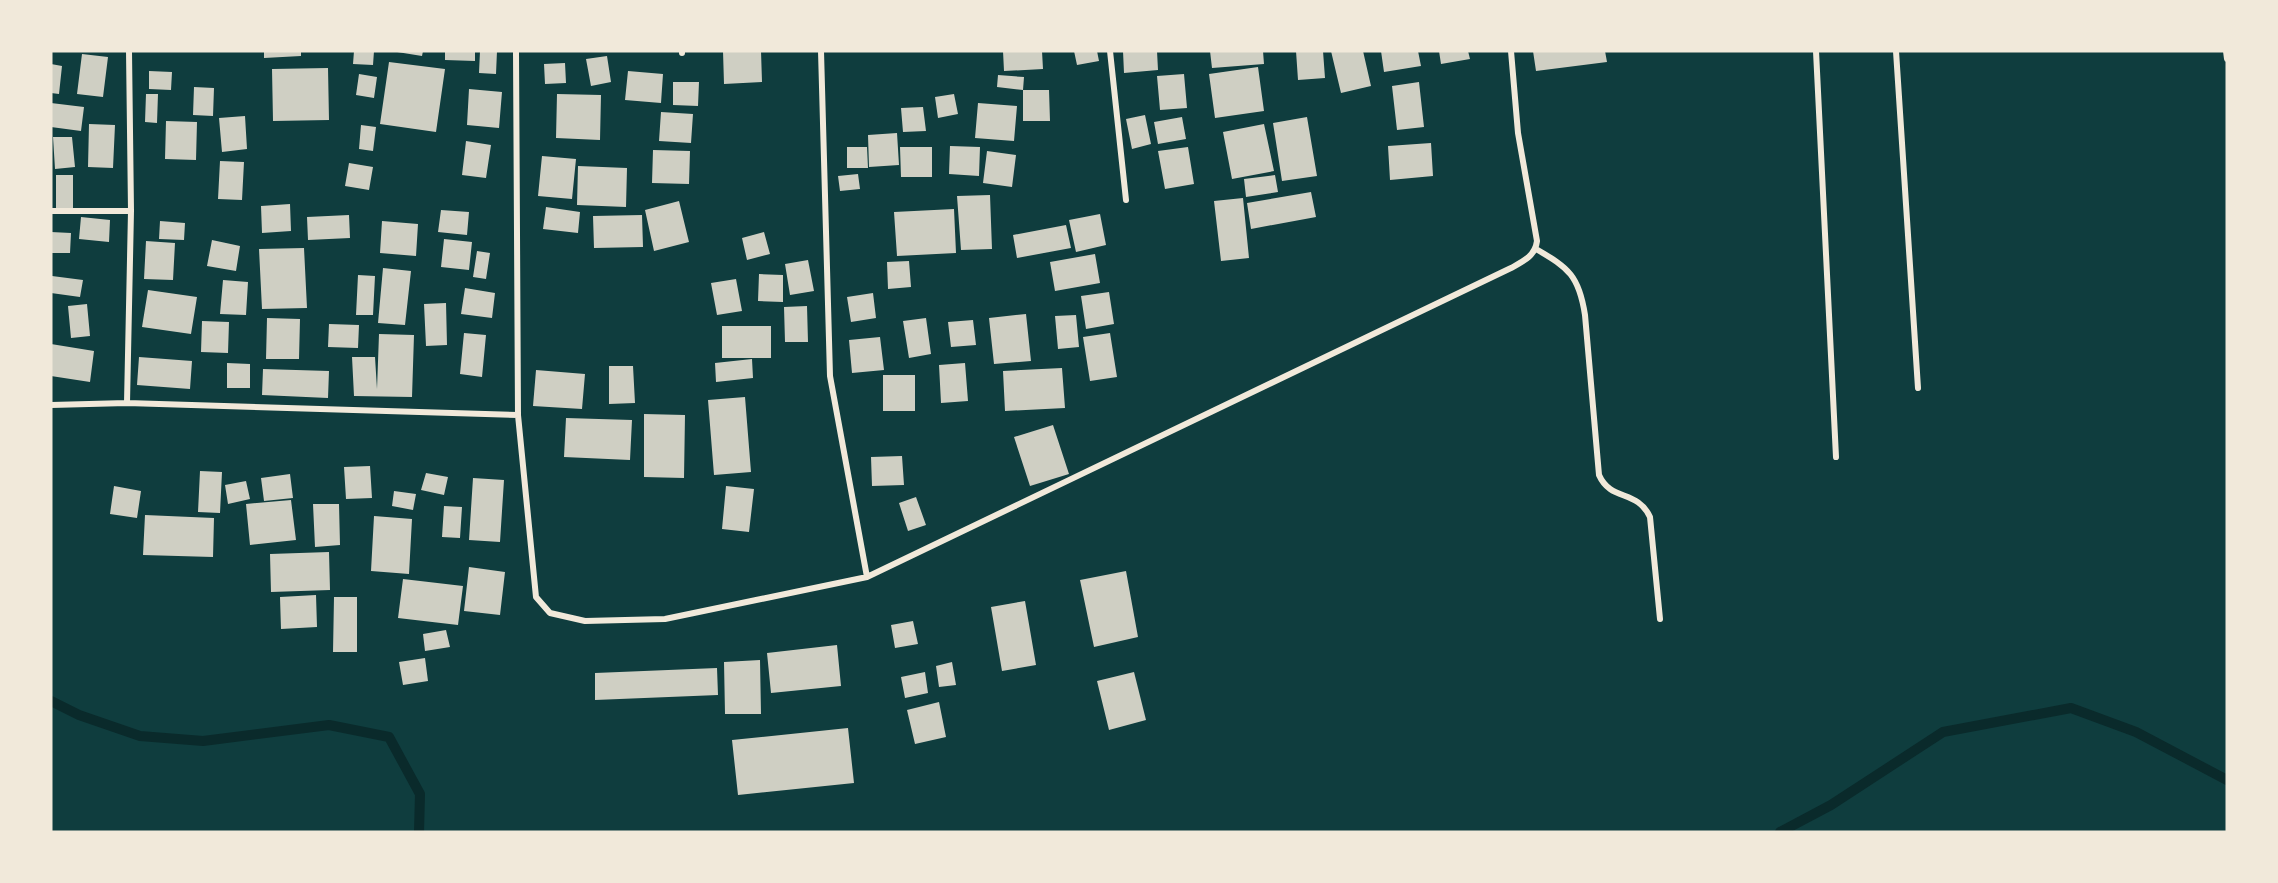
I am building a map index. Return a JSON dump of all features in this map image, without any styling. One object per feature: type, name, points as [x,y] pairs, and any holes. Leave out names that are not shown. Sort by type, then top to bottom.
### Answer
[{"type":"street","points":[[127,403],[131,211],[129,51]]},
{"type":"street","points":[[516,51],[518,415],[536,597],[550,613],[585,621],[665,619],[867,577],[1511,268],[1532,255],[1536,249],[1536,234],[1518,133],[1511,51]]},
{"type":"street","points":[[821,51],[830,376],[867,577]]},
{"type":"street","points":[[1110,51],[1126,200]]},
{"type":"street","points":[[1816,51],[1836,457]]},
{"type":"street","points":[[1896,51],[1918,388]]},
{"type":"street","points":[[2226,51],[2227,59]]},
{"type":"street","points":[[51,211],[131,211]]},
{"type":"street","points":[[1536,249],[1562,264],[1572,276],[1580,293],[1585,315],[1599,475],[1608,488],[1644,505],[1650,517],[1660,619]]},
{"type":"street","points":[[51,405],[127,403],[518,415]]},
{"type":"building","points":[[264,51],[301,51],[301,56],[264,58]]},
{"type":"building","points":[[354,51],[374,51],[373,65],[353,64]]},
{"type":"building","points":[[391,51],[423,51],[422,56]]},
{"type":"building","points":[[445,51],[475,51],[475,61],[445,60]]},
{"type":"building","points":[[480,51],[497,51],[496,74],[479,73]]},
{"type":"building","points":[[723,51],[761,51],[762,82],[724,84]]},
{"type":"building","points":[[1003,51],[1042,51],[1043,69],[1004,71]]},
{"type":"building","points":[[1074,51],[1097,51],[1099,61],[1077,65]]},
{"type":"building","points":[[1123,51],[1157,51],[1158,70],[1124,73]]},
{"type":"building","points":[[1210,51],[1263,51],[1264,64],[1212,68]]},
{"type":"building","points":[[1296,51],[1323,51],[1325,78],[1298,80]]},
{"type":"building","points":[[1331,51],[1363,51],[1371,86],[1341,93]]},
{"type":"building","points":[[1381,51],[1418,51],[1421,66],[1384,72]]},
{"type":"building","points":[[1439,51],[1468,51],[1470,59],[1441,64]]},
{"type":"building","points":[[1533,51],[1605,51],[1607,62],[1536,71]]},
{"type":"building","points":[[82,54],[108,57],[103,97],[77,94]]},
{"type":"building","points":[[607,56],[611,82],[591,86],[586,59]]},
{"type":"building","points":[[389,62],[445,69],[436,132],[380,124]]},
{"type":"building","points":[[565,63],[566,83],[545,84],[544,64]]},
{"type":"building","points":[[51,64],[62,66],[59,94],[51,93]]},
{"type":"building","points":[[1258,67],[1264,111],[1215,118],[1209,74]]},
{"type":"building","points":[[328,68],[329,120],[273,121],[272,69]]},
{"type":"building","points":[[149,71],[172,72],[171,90],[149,89]]},
{"type":"building","points":[[628,71],[663,74],[661,103],[625,100]]},
{"type":"building","points":[[359,74],[377,77],[374,98],[356,95]]},
{"type":"building","points":[[1184,74],[1187,108],[1160,110],[1157,76]]},
{"type":"building","points":[[998,75],[1024,77],[1023,90],[997,87]]},
{"type":"building","points":[[673,82],[699,82],[698,106],[673,105]]},
{"type":"building","points":[[1419,82],[1424,127],[1397,130],[1392,86]]},
{"type":"building","points":[[194,87],[214,88],[213,116],[193,115]]},
{"type":"building","points":[[469,89],[502,92],[499,128],[467,125]]},
{"type":"building","points":[[1023,90],[1049,90],[1050,121],[1023,121]]},
{"type":"building","points":[[146,94],[158,94],[157,123],[145,122]]},
{"type":"building","points":[[557,94],[601,95],[600,140],[556,138]]},
{"type":"building","points":[[954,94],[958,114],[938,118],[935,97]]},
{"type":"building","points":[[51,103],[84,107],[81,131],[51,127]]},
{"type":"building","points":[[978,103],[1017,106],[1014,141],[975,138]]},
{"type":"building","points":[[923,107],[926,131],[903,132],[901,108]]},
{"type":"building","points":[[661,112],[693,114],[691,143],[659,141]]},
{"type":"building","points":[[1145,115],[1151,144],[1132,149],[1126,119]]},
{"type":"building","points":[[245,116],[247,149],[222,152],[219,118]]},
{"type":"building","points":[[1182,117],[1186,139],[1158,144],[1154,122]]},
{"type":"building","points":[[1307,117],[1317,176],[1282,181],[1273,123]]},
{"type":"building","points":[[166,121],[197,122],[196,160],[165,159]]},
{"type":"building","points":[[89,124],[115,125],[113,168],[88,167]]},
{"type":"building","points":[[1264,124],[1274,171],[1232,179],[1223,132]]},
{"type":"building","points":[[361,125],[376,127],[373,151],[359,149]]},
{"type":"building","points":[[897,133],[899,165],[869,167],[868,135]]},
{"type":"building","points":[[53,137],[72,137],[75,167],[55,169]]},
{"type":"building","points":[[466,141],[491,145],[486,178],[462,175]]},
{"type":"building","points":[[1431,143],[1433,176],[1390,180],[1388,146]]},
{"type":"building","points":[[950,146],[980,147],[979,176],[949,174]]},
{"type":"building","points":[[847,147],[867,147],[868,168],[847,168]]},
{"type":"building","points":[[900,147],[932,147],[932,177],[901,177]]},
{"type":"building","points":[[1188,147],[1194,184],[1165,189],[1158,151]]},
{"type":"building","points":[[653,150],[690,151],[689,184],[652,183]]},
{"type":"building","points":[[987,151],[1016,155],[1012,187],[983,183]]},
{"type":"building","points":[[542,156],[576,159],[572,199],[538,196]]},
{"type":"building","points":[[220,161],[244,162],[242,200],[218,199]]},
{"type":"building","points":[[349,163],[373,167],[369,190],[345,186]]},
{"type":"building","points":[[578,166],[627,168],[626,207],[577,205]]},
{"type":"building","points":[[858,174],[860,189],[840,191],[838,176]]},
{"type":"building","points":[[56,175],[73,175],[73,208],[56,208]]},
{"type":"building","points":[[1275,175],[1278,192],[1246,197],[1244,179]]},
{"type":"building","points":[[1311,192],[1316,217],[1251,229],[1247,203]]},
{"type":"building","points":[[990,195],[992,249],[961,250],[957,196]]},
{"type":"building","points":[[1243,198],[1249,258],[1221,261],[1214,201]]},
{"type":"building","points":[[679,201],[689,242],[654,251],[645,210]]},
{"type":"building","points":[[290,204],[291,231],[262,233],[261,206]]},
{"type":"building","points":[[546,207],[580,212],[578,233],[543,229]]},
{"type":"building","points":[[954,209],[956,253],[897,256],[894,212]]},
{"type":"building","points":[[441,210],[469,212],[467,235],[438,232]]},
{"type":"building","points":[[1100,214],[1106,245],[1076,252],[1069,220]]},
{"type":"building","points":[[349,215],[350,238],[308,240],[307,217]]},
{"type":"building","points":[[642,215],[643,247],[594,248],[593,216]]},
{"type":"building","points":[[81,217],[110,220],[109,242],[79,239]]},
{"type":"building","points":[[160,221],[185,223],[184,240],[159,239]]},
{"type":"building","points":[[382,221],[418,224],[416,256],[380,253]]},
{"type":"building","points":[[1066,225],[1071,248],[1017,258],[1013,235]]},
{"type":"building","points":[[51,232],[71,233],[70,253],[51,253]]},
{"type":"building","points":[[764,232],[770,254],[747,260],[742,238]]},
{"type":"building","points":[[444,239],[472,242],[469,270],[441,267]]},
{"type":"building","points":[[212,240],[240,246],[236,271],[207,266]]},
{"type":"building","points":[[146,241],[175,243],[173,280],[144,279]]},
{"type":"building","points":[[304,248],[307,308],[262,309],[259,249]]},
{"type":"building","points":[[477,251],[490,253],[486,279],[473,277]]},
{"type":"building","points":[[1095,254],[1100,283],[1055,291],[1050,262]]},
{"type":"building","points":[[808,260],[814,291],[790,295],[785,264]]},
{"type":"building","points":[[909,261],[911,287],[888,289],[887,262]]},
{"type":"building","points":[[383,268],[411,271],[405,325],[378,323]]},
{"type":"building","points":[[759,274],[783,275],[783,302],[758,301]]},
{"type":"building","points":[[358,275],[375,276],[373,315],[356,315]]},
{"type":"building","points":[[52,276],[83,280],[80,297],[51,293]]},
{"type":"building","points":[[736,279],[742,311],[717,315],[711,283]]},
{"type":"building","points":[[223,280],[248,282],[246,315],[220,314]]},
{"type":"building","points":[[465,288],[495,293],[492,318],[461,314]]},
{"type":"building","points":[[148,290],[197,297],[191,334],[142,327]]},
{"type":"building","points":[[1109,292],[1114,324],[1086,329],[1081,296]]},
{"type":"building","points":[[873,293],[876,318],[851,322],[847,297]]},
{"type":"building","points":[[446,303],[447,345],[426,346],[424,304]]},
{"type":"building","points":[[87,304],[90,336],[71,338],[68,306]]},
{"type":"building","points":[[807,306],[808,342],[785,342],[784,307]]},
{"type":"building","points":[[1026,314],[1031,361],[994,364],[989,318]]},
{"type":"building","points":[[1076,315],[1079,347],[1058,349],[1055,316]]},
{"type":"building","points":[[267,318],[300,319],[299,359],[266,359]]},
{"type":"building","points":[[926,318],[931,354],[909,358],[903,321]]},
{"type":"building","points":[[973,320],[976,345],[951,347],[948,322]]},
{"type":"building","points":[[202,321],[229,322],[228,353],[201,352]]},
{"type":"building","points":[[329,324],[359,325],[358,348],[328,347]]},
{"type":"building","points":[[722,326],[771,326],[771,358],[722,358]]},
{"type":"building","points":[[464,333],[486,335],[482,377],[460,374]]},
{"type":"building","points":[[1110,333],[1117,377],[1090,381],[1083,337]]},
{"type":"building","points":[[379,334],[414,335],[412,397],[354,396],[352,357],[375,357],[377,389]]},
{"type":"building","points":[[880,337],[884,370],[852,373],[849,340]]},
{"type":"building","points":[[51,344],[94,351],[90,382],[51,376]]},
{"type":"building","points":[[139,357],[192,361],[190,389],[137,385]]},
{"type":"building","points":[[752,359],[753,378],[716,382],[715,363]]},
{"type":"building","points":[[227,363],[250,364],[250,388],[227,388]]},
{"type":"building","points":[[965,363],[968,401],[941,403],[939,365]]},
{"type":"building","points":[[609,366],[633,366],[635,403],[609,404]]},
{"type":"building","points":[[1062,368],[1065,408],[1005,411],[1003,371]]},
{"type":"building","points":[[263,369],[329,371],[328,398],[262,395]]},
{"type":"building","points":[[536,370],[585,374],[582,409],[533,406]]},
{"type":"building","points":[[883,375],[915,375],[915,411],[883,411]]},
{"type":"building","points":[[745,397],[751,472],[714,475],[708,400]]},
{"type":"building","points":[[644,414],[685,415],[684,478],[644,477]]},
{"type":"building","points":[[566,418],[632,420],[630,460],[564,457]]},
{"type":"building","points":[[1053,425],[1069,474],[1030,486],[1014,437]]},
{"type":"building","points":[[902,456],[904,485],[872,486],[871,457]]},
{"type":"building","points":[[370,466],[372,498],[346,499],[344,467]]},
{"type":"building","points":[[200,471],[222,472],[220,513],[198,512]]},
{"type":"building","points":[[426,473],[448,477],[444,495],[421,490]]},
{"type":"building","points":[[290,474],[293,498],[264,501],[261,478]]},
{"type":"building","points":[[473,478],[504,480],[500,542],[469,540]]},
{"type":"building","points":[[246,481],[250,499],[228,504],[225,485]]},
{"type":"building","points":[[114,486],[141,491],[137,518],[110,514]]},
{"type":"building","points":[[726,486],[754,489],[749,532],[722,529]]},
{"type":"building","points":[[394,491],[416,494],[413,510],[392,506]]},
{"type":"building","points":[[916,497],[926,525],[908,531],[899,503]]},
{"type":"building","points":[[291,500],[296,540],[250,545],[246,504]]},
{"type":"building","points":[[313,504],[339,504],[340,545],[315,547]]},
{"type":"building","points":[[444,506],[462,507],[460,538],[442,537]]},
{"type":"building","points":[[145,515],[214,518],[213,557],[143,555]]},
{"type":"building","points":[[374,516],[412,519],[409,574],[371,571]]},
{"type":"building","points":[[329,552],[330,590],[271,592],[270,554]]},
{"type":"building","points":[[469,567],[505,572],[500,615],[464,611]]},
{"type":"building","points":[[1126,571],[1138,637],[1094,647],[1080,580]]},
{"type":"building","points":[[403,579],[463,586],[458,625],[398,618]]},
{"type":"building","points":[[316,595],[317,627],[281,629],[280,597]]},
{"type":"building","points":[[334,597],[357,597],[357,652],[333,652]]},
{"type":"building","points":[[1025,601],[1036,665],[1002,671],[991,607]]},
{"type":"building","points":[[913,621],[918,644],[895,648],[891,625]]},
{"type":"building","points":[[446,630],[450,647],[425,651],[423,634]]},
{"type":"building","points":[[837,645],[841,686],[771,693],[767,653]]},
{"type":"building","points":[[425,658],[428,681],[403,685],[399,662]]},
{"type":"building","points":[[760,660],[761,714],[725,714],[724,662]]},
{"type":"building","points":[[952,662],[956,685],[939,687],[936,666]]},
{"type":"building","points":[[717,668],[718,695],[595,700],[595,673]]},
{"type":"building","points":[[925,672],[928,693],[905,698],[901,677]]},
{"type":"building","points":[[1134,672],[1146,720],[1109,730],[1097,681]]},
{"type":"building","points":[[939,702],[946,737],[915,744],[907,710]]},
{"type":"building","points":[[848,728],[854,783],[738,795],[732,740]]},
{"type":"waterway","points":[[51,701],[79,715],[140,736],[203,741],[329,725],[389,737],[420,794],[419,832]]},
{"type":"waterway","points":[[1780,832],[1831,805],[1943,732],[2071,708],[2136,732],[2227,780]]}]
